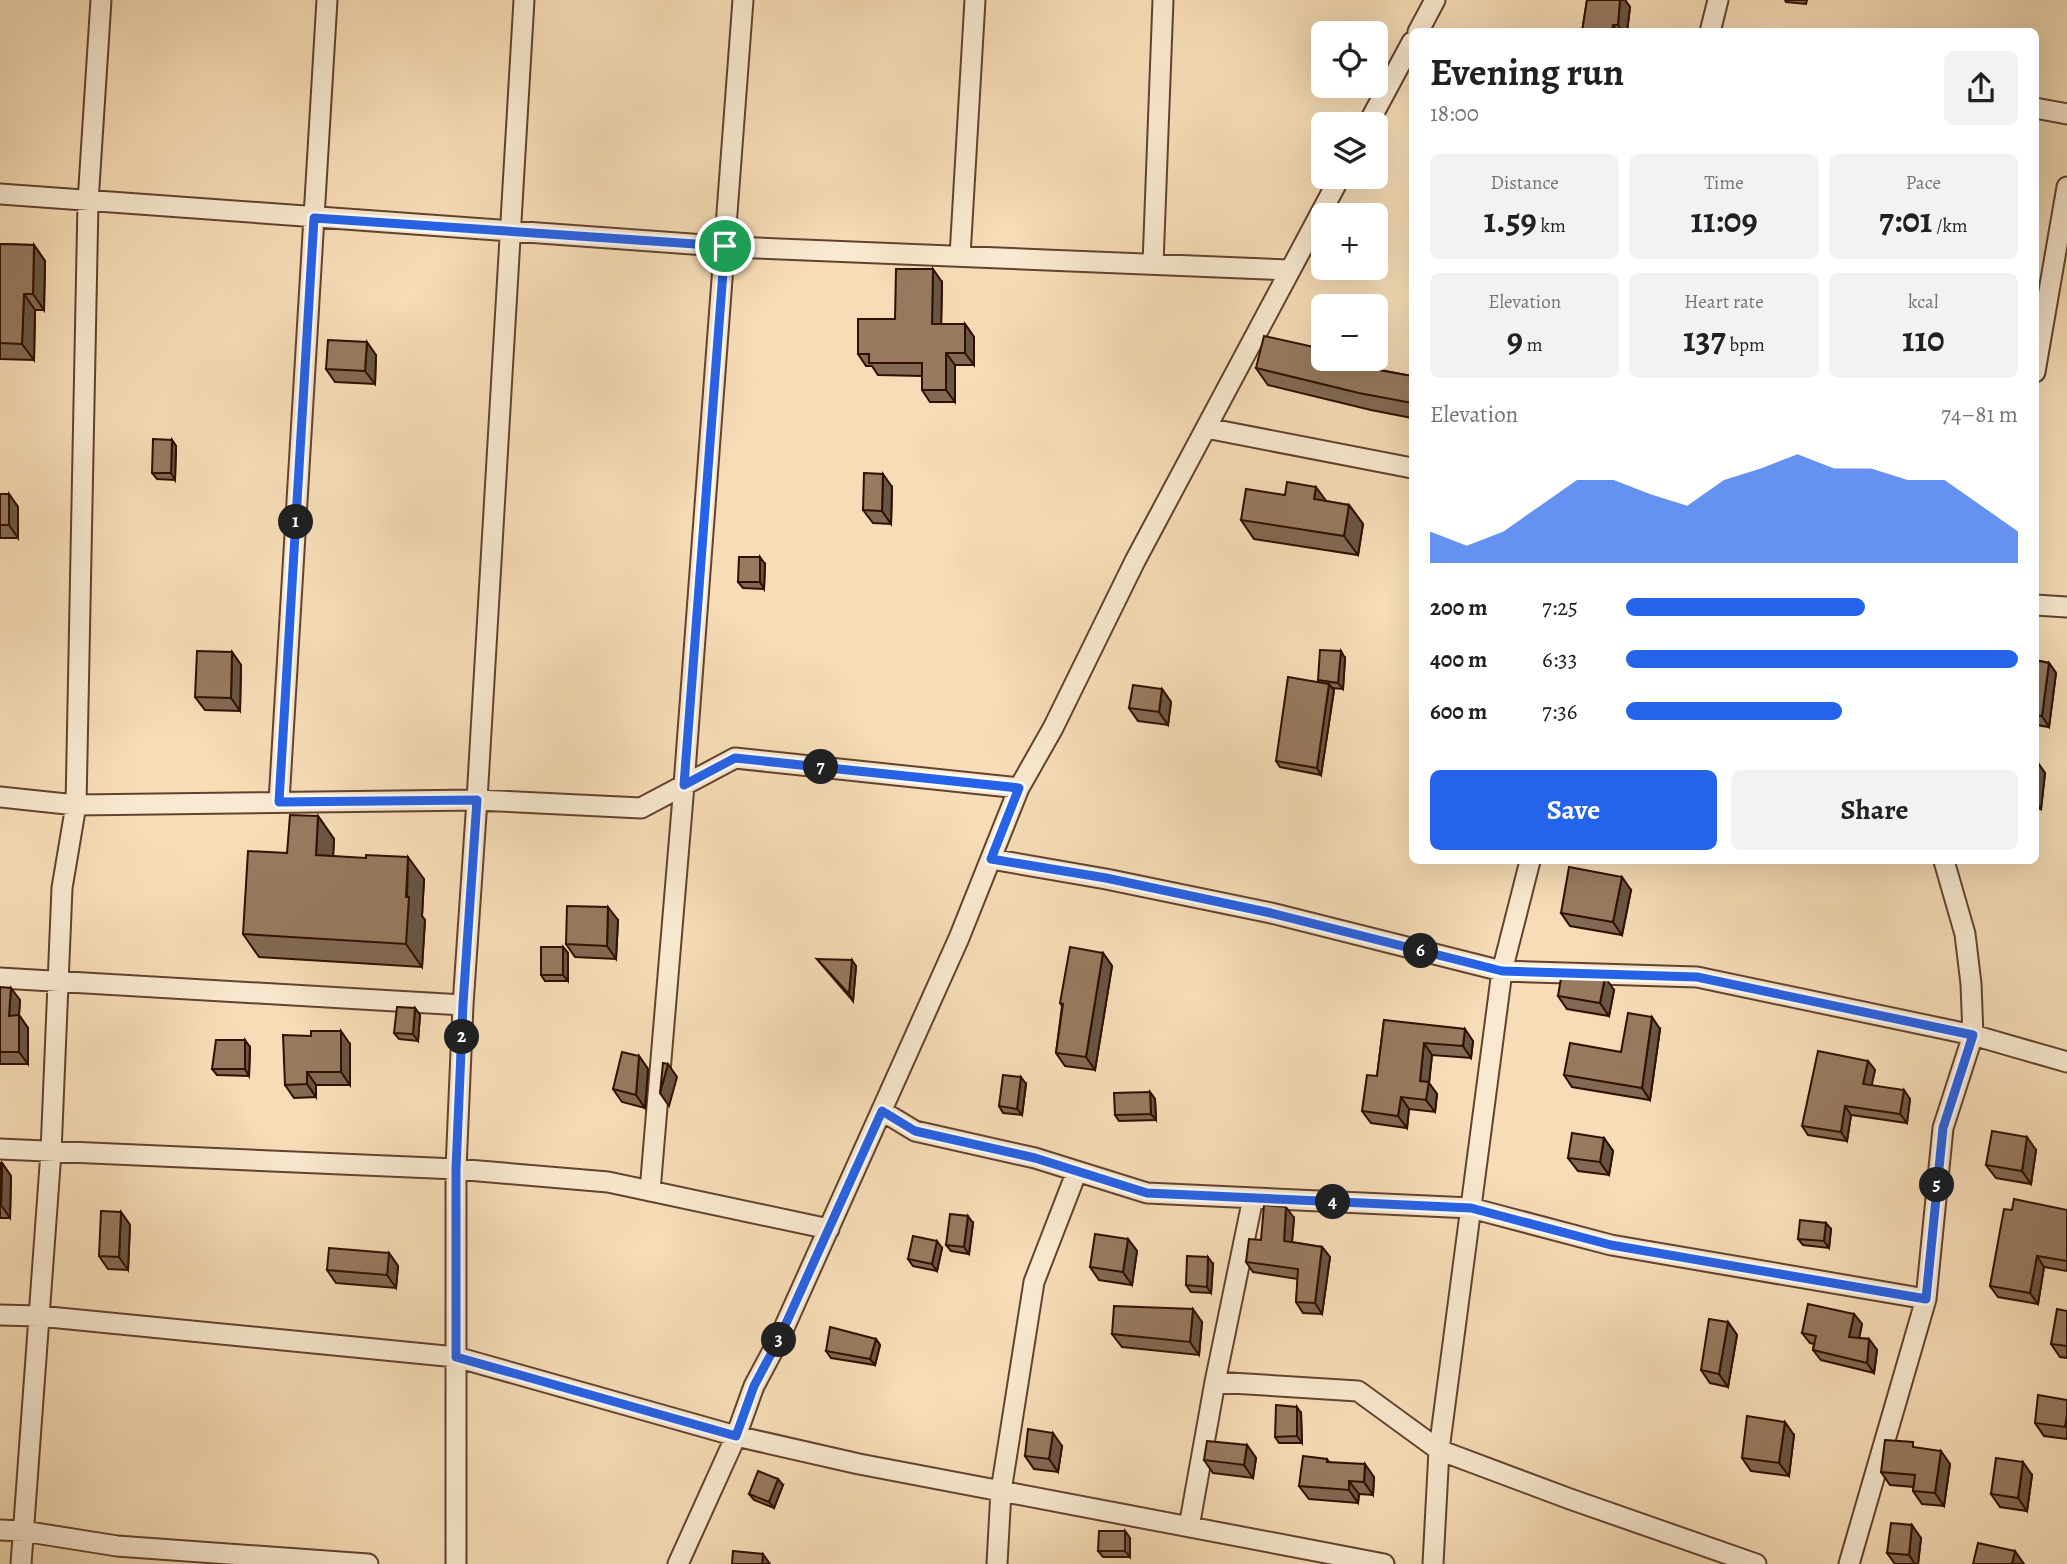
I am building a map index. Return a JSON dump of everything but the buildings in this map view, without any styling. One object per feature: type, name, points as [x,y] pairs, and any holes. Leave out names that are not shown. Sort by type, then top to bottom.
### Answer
[{"type":"street","points":[[21,1564],[51,1152],[62,888],[76,805],[88,202],[101,0]]},
{"type":"street","points":[[279,802],[327,0]]},
{"type":"street","points":[[456,1564],[456,1169],[463,1004],[524,0]]},
{"type":"street","points":[[650,1191],[684,785],[743,0]]},
{"type":"street","points":[[960,256],[975,0]]},
{"type":"street","points":[[1153,264],[1163,0]]},
{"type":"street","points":[[1420,28],[1435,0]]},
{"type":"street","points":[[1711,28],[1718,0]]},
{"type":"street","points":[[1374,112],[1409,48]]},
{"type":"street","points":[[2039,109],[2067,114]]},
{"type":"street","points":[[2039,349],[2067,187]]},
{"type":"street","points":[[678,1564],[736,1436],[754,1386],[779,1339],[959,938],[1019,788],[1053,727],[1135,561],[1334,189]]},
{"type":"street","points":[[0,194],[725,246],[1290,270]]},
{"type":"street","points":[[1206,428],[1409,467]]},
{"type":"street","points":[[2039,605],[2067,607]]},
{"type":"street","points":[[0,797],[76,805],[477,800],[641,808],[735,758],[1019,788]]},
{"type":"street","points":[[991,859],[1106,878],[1271,913],[1502,971],[1697,977],[1973,1035],[2067,1062]]},
{"type":"street","points":[[1433,1564],[1439,1450],[1502,971],[1529,864]]},
{"type":"street","points":[[1849,1564],[1926,1299],[1943,1128],[1973,1035],[1965,934],[1945,864]]},
{"type":"street","points":[[0,978],[463,1004]]},
{"type":"street","points":[[882,1111],[915,1131],[1035,1158],[1147,1193],[1471,1208],[1611,1245],[1926,1299]]},
{"type":"street","points":[[0,1149],[456,1169],[608,1182],[829,1229]]},
{"type":"street","points":[[997,1564],[1001,1491],[1034,1282],[1077,1171]]},
{"type":"street","points":[[1189,1527],[1215,1382],[1253,1198]]},
{"type":"street","points":[[0,1315],[39,1316],[456,1357],[736,1436],[859,1464],[1384,1564]]},
{"type":"street","points":[[1215,1382],[1358,1391],[1439,1450],[1756,1564]]},
{"type":"street","points":[[0,1531],[23,1531],[117,1546],[368,1564]]},
{"type":"route","points":[[314,218],[725,246],[684,785],[735,758],[1019,788],[991,859],[1106,878],[1271,913],[1502,971],[1697,977],[1973,1035],[1943,1128],[1926,1299],[1611,1245],[1471,1208],[1147,1193],[1035,1158],[915,1131],[882,1111],[779,1339],[754,1386],[736,1436],[456,1357],[456,1169],[463,1004],[477,800],[279,802],[314,218]]}]
